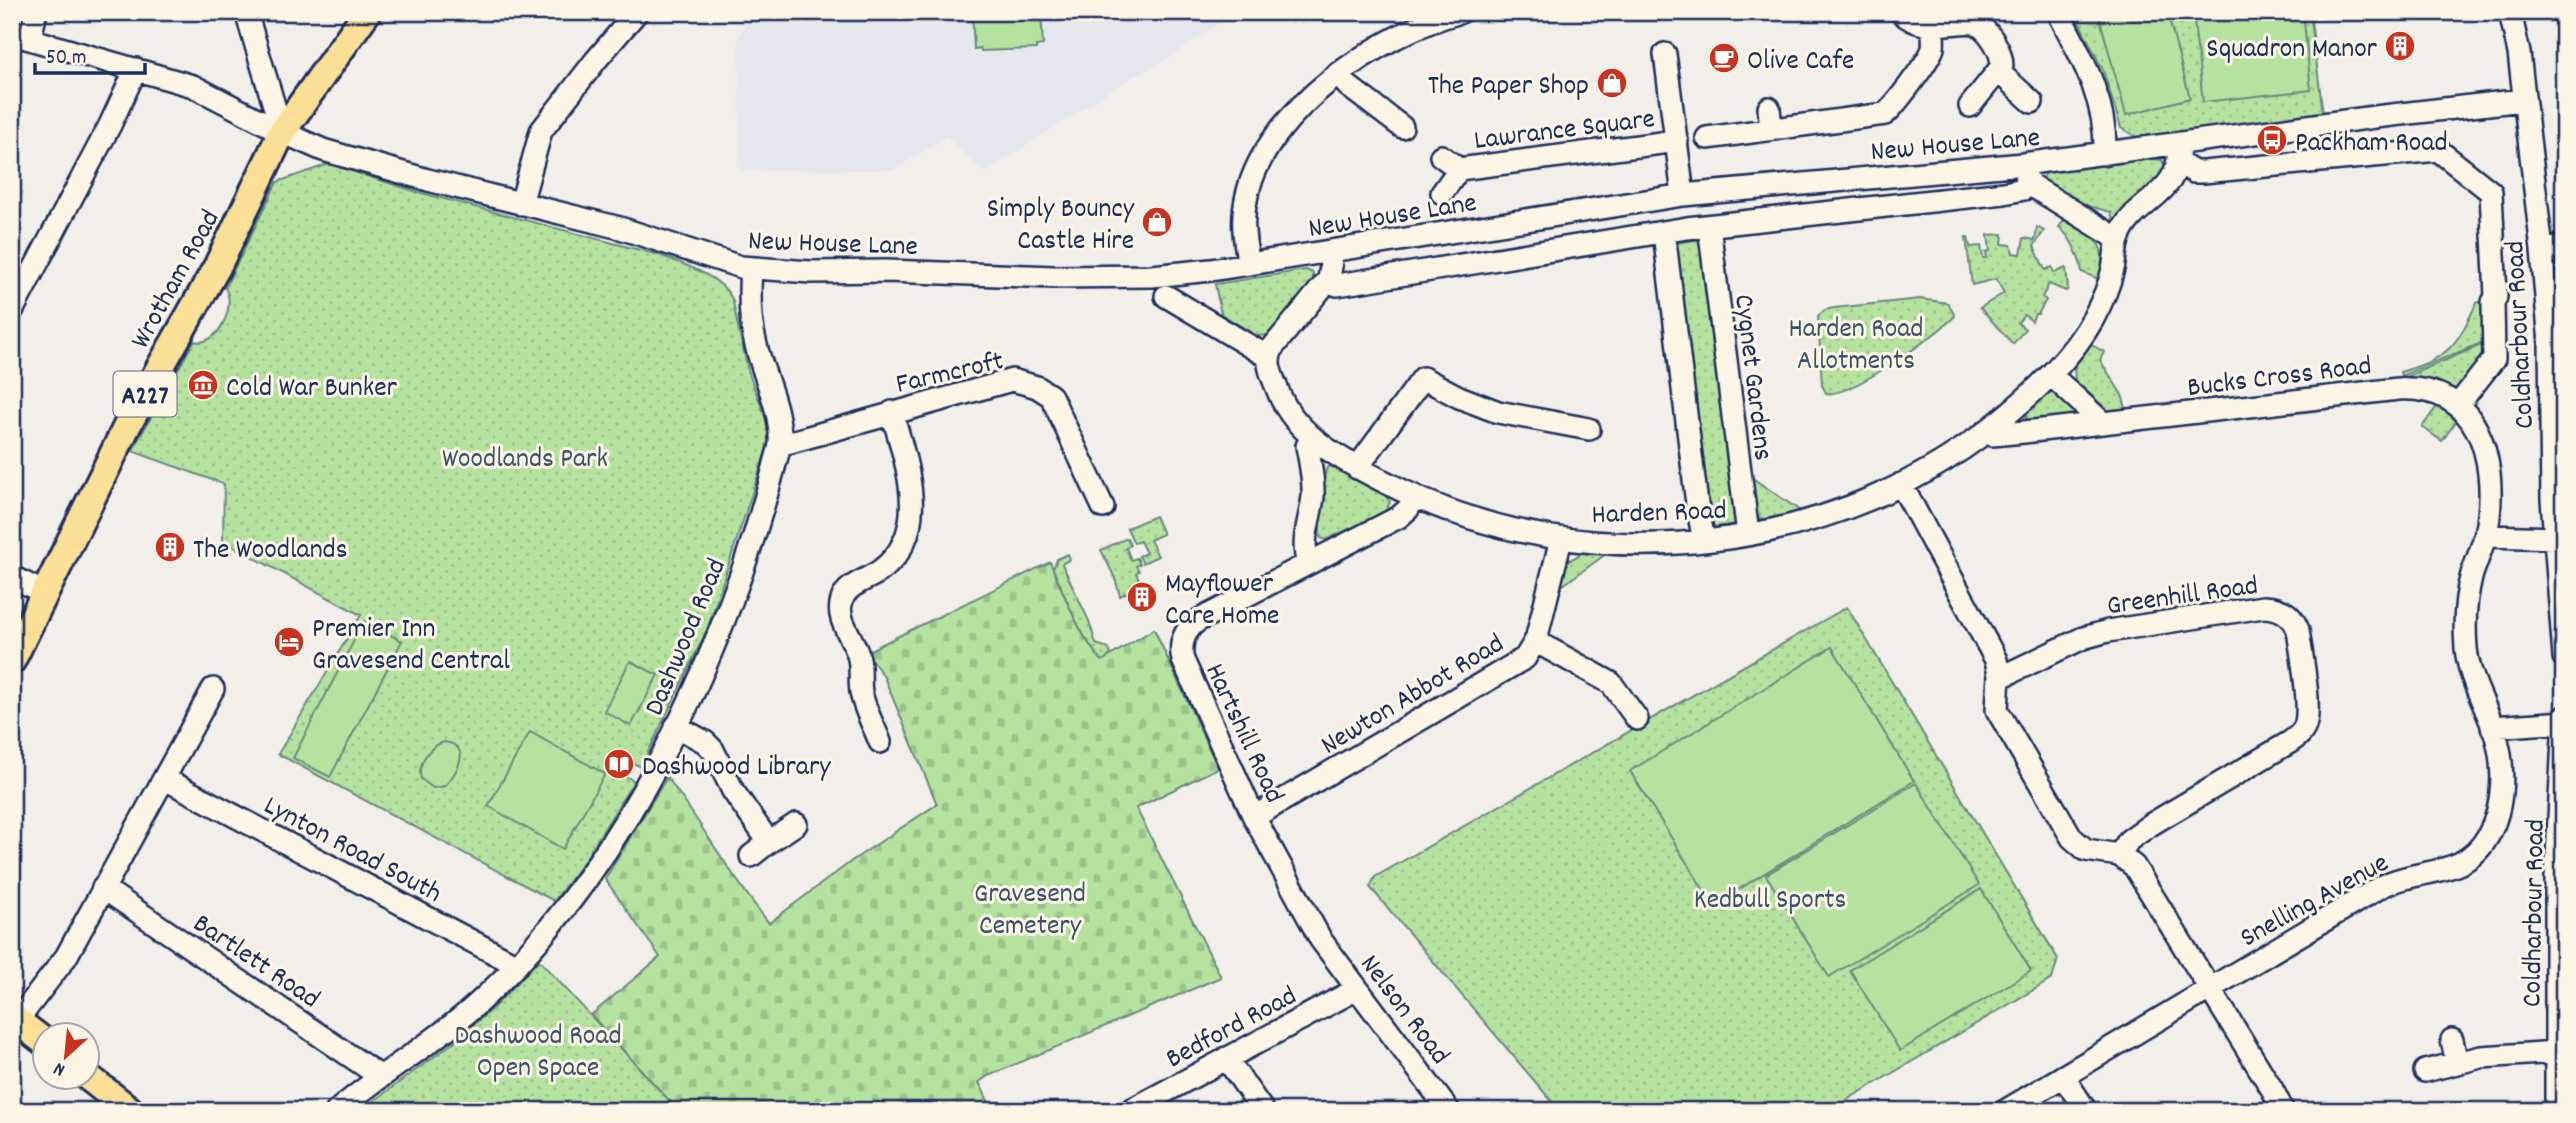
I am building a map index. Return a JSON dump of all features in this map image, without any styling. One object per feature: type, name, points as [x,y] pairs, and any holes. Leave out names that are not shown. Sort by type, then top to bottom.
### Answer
[{"type":"main road","name":"Wrotham Road","points":[[12,660],[128,424],[196,308],[282,132],[368,12]]},
{"type":"main road","points":[[15,1019],[32,1033]]},
{"type":"main road","points":[[102,1088],[131,1111]]},
{"type":"street","points":[[21,36],[36,12]]},
{"type":"street","points":[[246,12],[282,132]]},
{"type":"street","points":[[521,204],[541,131],[637,12]]},
{"type":"street","points":[[1248,264],[1242,235],[1247,194],[1258,162],[1294,116],[1337,74],[1406,32],[1461,12]]},
{"type":"street","points":[[1901,12],[1916,23],[1933,25],[1973,22],[1979,25],[1998,50],[2002,62],[1999,72],[1970,106]]},
{"type":"street","points":[[2058,12],[2093,81],[2102,115],[2105,154]]},
{"type":"street","name":"Coldharbour Road","points":[[2510,12],[2519,53],[2550,344],[2558,498],[2555,538],[2564,657]]},
{"type":"street","points":[[1707,138],[1770,119],[1885,114],[1895,105],[1930,54],[1933,25]]},
{"type":"street","name":"New House Lane","points":[[21,36],[193,86],[282,132],[323,150],[374,166],[620,228],[725,263],[751,269],[811,272],[886,271],[1041,277],[1164,275],[1329,252],[1683,195],[1944,172],[2105,154],[2178,154],[2375,117],[2524,100]]},
{"type":"street","name":"Lawrance Square","points":[[1665,54],[1683,195]]},
{"type":"street","points":[[12,311],[136,69]]},
{"type":"street","points":[[1999,72],[2032,102]]},
{"type":"street","points":[[1337,74],[1348,86],[1402,127]]},
{"type":"street","name":"Lawrance Square","points":[[1441,156],[1459,169],[1677,141]]},
{"type":"street","name":"New House Lane","points":[[2178,154],[2194,172],[2203,172],[2438,150],[2491,192],[2496,297],[2493,302],[2495,357],[2458,405]]},
{"type":"street","name":"Harden Road","points":[[1268,357],[1280,397],[1312,437],[1357,468],[1415,497],[1487,523],[1561,539],[1651,544],[1704,541],[1748,534],[1828,515],[1937,466],[1986,432],[2051,375],[2074,347],[2095,314],[2112,273],[2118,239],[2127,223],[2175,175],[2178,154]]},
{"type":"street","name":"Lawrance Square","points":[[1442,193],[1459,169]]},
{"type":"street","name":"New House Lane","points":[[1328,281],[1335,285],[1363,281],[1709,226],[2004,193],[2021,190],[2028,180],[2118,239]]},
{"type":"street","name":"Cygnet Gardens","points":[[1709,226],[1748,534]]},
{"type":"street","points":[[1664,233],[1697,504],[1704,541]]},
{"type":"street","points":[[2542,250],[2564,247]]},
{"type":"street","points":[[1167,296],[1268,357],[1273,347],[1328,281],[1331,269],[1329,252]]},
{"type":"street","name":"Dashwood Road","points":[[337,1111],[445,1031],[477,1005],[517,965],[568,904],[598,862],[638,797],[676,726],[727,614],[780,445],[779,420],[751,326],[751,269]]},
{"type":"street","points":[[2051,375],[2103,423]]},
{"type":"street","points":[[1357,468],[1423,378],[1459,397],[1498,412],[1589,429]]},
{"type":"street","name":"Farmcroft","points":[[780,445],[1012,380],[1037,387],[1051,397],[1103,507]]},
{"type":"street","name":"Bucks Cross Road","points":[[1986,432],[1995,435],[2411,388],[2433,392],[2458,405],[2477,428],[2485,447],[2489,505],[2486,536]]},
{"type":"street","points":[[880,742],[862,698],[859,656],[843,622],[840,608],[842,598],[848,590],[879,571],[892,559],[905,538],[910,521],[913,507],[911,487],[892,412]]},
{"type":"street","points":[[1308,563],[1305,542],[1313,488],[1307,446],[1312,437]]},
{"type":"street","points":[[1901,484],[1996,660],[1999,678],[1997,710],[2072,838],[2088,851],[2119,855],[2131,862],[2283,1111]]},
{"type":"street","name":"Hartshill Road","points":[[1321,940],[1254,817],[1183,660],[1182,643],[1189,627],[1197,621],[1399,517],[1409,509],[1415,497]]},
{"type":"street","points":[[2486,536],[2555,538]]},
{"type":"street","name":"Snelling Avenue","points":[[2005,1111],[2382,886],[2404,877],[2456,866],[2474,855],[2490,833],[2501,802],[2498,749],[2493,727],[2471,675],[2465,624],[2468,592],[2486,536]]},
{"type":"street","name":"Newton Abbot Road","points":[[1254,817],[1519,663],[1529,654],[1535,641],[1561,539]]},
{"type":"street","points":[[12,577],[45,593]]},
{"type":"street","name":"Greenhill Road","points":[[1999,678],[2083,638],[2108,631],[2263,607],[2284,612],[2295,622],[2307,712],[2300,734],[2150,825],[2129,840],[2119,855]]},
{"type":"street","points":[[1535,641],[1611,683],[1637,719]]},
{"type":"street","points":[[15,1019],[66,957],[213,689]]},
{"type":"street","points":[[2493,727],[2564,719]]},
{"type":"street","name":"Coldharbour Road","points":[[2556,1111],[2564,719]]},
{"type":"street","points":[[676,726],[705,742],[713,750],[733,791],[769,842]]},
{"type":"street","name":"Lynton Road South","points":[[165,779],[517,965]]},
{"type":"street","points":[[751,856],[796,824]]},
{"type":"street","name":"Bartlett Road","points":[[103,888],[382,1077]]},
{"type":"street","name":"Nelson Road","points":[[1321,940],[1449,1111]]},
{"type":"street","name":"Bedford Road","points":[[1129,1111],[1357,989]]},
{"type":"street","points":[[2452,1041],[2457,1063]]},
{"type":"street","points":[[2425,1071],[2494,1056],[2557,1052]]},
{"type":"street","points":[[1226,1058],[1263,1111]]},
{"type":"street","points":[[2063,1076],[2086,1111]]},
{"type":"shaded area","points":[[744,12],[1235,12],[1172,56],[1132,77],[984,173],[947,136],[894,170],[741,170],[738,38],[749,18]]},
{"type":"green space","points":[[1041,12],[1043,45],[1036,46],[1036,49],[974,49],[972,13]]},
{"type":"green space","points":[[2074,12],[2310,12],[2323,114],[2137,137],[2121,128],[2103,70]]},
{"type":"green space","points":[[2098,12],[2167,12],[2190,98],[2126,115]]},
{"type":"green space","points":[[2193,12],[2303,12],[2311,90],[2203,102]]},
{"type":"green space","points":[[2162,160],[2165,166],[2162,176],[2113,221],[2111,212],[2081,204],[2046,184],[2043,179],[2050,171]]},
{"type":"green space","name":"Woodlands Park","points":[[329,164],[414,191],[659,255],[712,278],[728,292],[733,301],[749,373],[766,419],[767,448],[707,630],[641,767],[610,752],[604,764],[634,781],[584,861],[554,901],[278,754],[361,615],[223,541],[224,484],[132,451],[194,341],[211,338],[223,324],[229,304],[225,288],[277,182]]},
{"type":"green space","points":[[2065,219],[2091,236],[2100,248],[2102,256],[2098,279],[2082,272],[2074,248],[2059,227]]},
{"type":"green space","points":[[2037,227],[2044,231],[2034,246],[2045,270],[2052,267],[2054,273],[2066,268],[2068,289],[2066,291],[2049,284],[2042,297],[2046,300],[2038,314],[2035,314],[2032,321],[2024,315],[2018,323],[2025,329],[2013,344],[1980,308],[2004,293],[1996,279],[1972,285],[1966,237],[1970,247],[1981,246],[1983,258],[1987,258],[1986,252],[1990,251],[1988,235],[2003,234],[2002,244],[2011,245],[2013,253],[2021,254],[2024,238],[2035,240]]},
{"type":"green space","points":[[1708,238],[1737,524],[1708,528],[1670,244]]},
{"type":"green space","points":[[1306,270],[1313,273],[1313,283],[1268,335],[1257,336],[1221,314],[1215,284]]},
{"type":"green space","name":"Harden Road Allotments","points":[[1920,299],[1948,303],[1955,316],[1913,350],[1872,376],[1837,392],[1826,393],[1822,385],[1818,316],[1825,310],[1834,308]]},
{"type":"green space","points":[[2477,302],[2484,303],[2486,341],[2401,376],[2400,372],[2430,361],[2449,348],[2457,340]]},
{"type":"green space","points":[[2486,343],[2486,355],[2456,393],[2433,382],[2403,378]]},
{"type":"green space","points":[[2090,344],[2104,352],[2100,360],[2122,395],[2127,411],[2109,411],[2075,381],[2074,366]]},
{"type":"green space","points":[[2054,391],[2077,411],[2074,417],[2026,420],[2027,410],[2046,394]]},
{"type":"green space","points":[[2438,405],[2457,420],[2442,441],[2422,427]]},
{"type":"green space","points":[[1331,466],[1384,494],[1390,502],[1385,512],[1326,540],[1321,538],[1320,534],[1321,515],[1325,472]]},
{"type":"green space","points":[[1748,475],[1799,511],[1768,520],[1756,517]]},
{"type":"green space","points":[[1155,516],[1163,534],[1150,540],[1158,556],[1143,563],[1139,556],[1146,553],[1140,541],[1134,543],[1127,528]]},
{"type":"green space","points":[[1127,538],[1130,545],[1126,548],[1131,560],[1137,558],[1140,564],[1136,566],[1139,571],[1136,573],[1142,585],[1120,596],[1115,578],[1101,550]]},
{"type":"green space","points":[[1582,553],[1606,554],[1559,588],[1567,562]]},
{"type":"green space","points":[[1068,554],[1070,559],[1062,564],[1089,621],[1096,644],[1108,648],[1111,655],[1102,662],[1080,629],[1053,569],[1057,559]]},
{"type":"green space","name":"Gravesend Cemetery","points":[[1050,562],[1079,627],[1102,661],[1154,629],[1218,768],[1136,808],[1221,977],[988,1076],[979,1082],[992,1109],[989,1111],[679,1111],[591,1015],[660,957],[605,879],[667,777],[769,923],[853,860],[937,804],[884,677],[866,652]]},
{"type":"green space","name":"Kedbull Sports","points":[[1847,607],[2058,959],[2052,979],[1828,1111],[1560,1111],[1370,887],[1375,877]]},
{"type":"green space","points":[[364,621],[402,641],[330,777],[293,758]]},
{"type":"green space","points":[[1832,647],[1914,781],[1713,905],[1630,771]]},
{"type":"green space","points":[[630,661],[658,675],[631,726],[604,711]]},
{"type":"green space","points":[[530,732],[605,774],[563,849],[488,806]]},
{"type":"green space","points":[[445,742],[458,749],[460,761],[445,786],[433,788],[421,779],[421,767],[429,751]]},
{"type":"green space","points":[[1916,783],[1979,885],[1829,977],[1766,875]]},
{"type":"green space","points":[[1981,889],[2031,971],[1900,1051],[1850,970]]},
{"type":"green space","name":"Dashwood Road Open Space","points":[[539,960],[679,1111],[360,1111],[450,1045],[493,1008]]},
{"type":"place","name":"Squadron Manor","points":[[2400,46]]},
{"type":"place","name":"Olive Cafe","points":[[1724,58]]},
{"type":"place","name":"The Paper Shop","points":[[1612,83]]},
{"type":"place","name":"Packham Road","points":[[2272,140]]},
{"type":"place","name":"Simply Bouncy Castle Hire","points":[[1157,222]]},
{"type":"place","name":"Cold War Bunker","points":[[203,385]]},
{"type":"place","name":"The Woodlands","points":[[170,547]]},
{"type":"place","name":"Mayflower Care Home","points":[[1142,597]]},
{"type":"place","name":"Premier Inn Gravesend Central","points":[[289,642]]},
{"type":"place","name":"Dashwood Library","points":[[619,764]]}]
